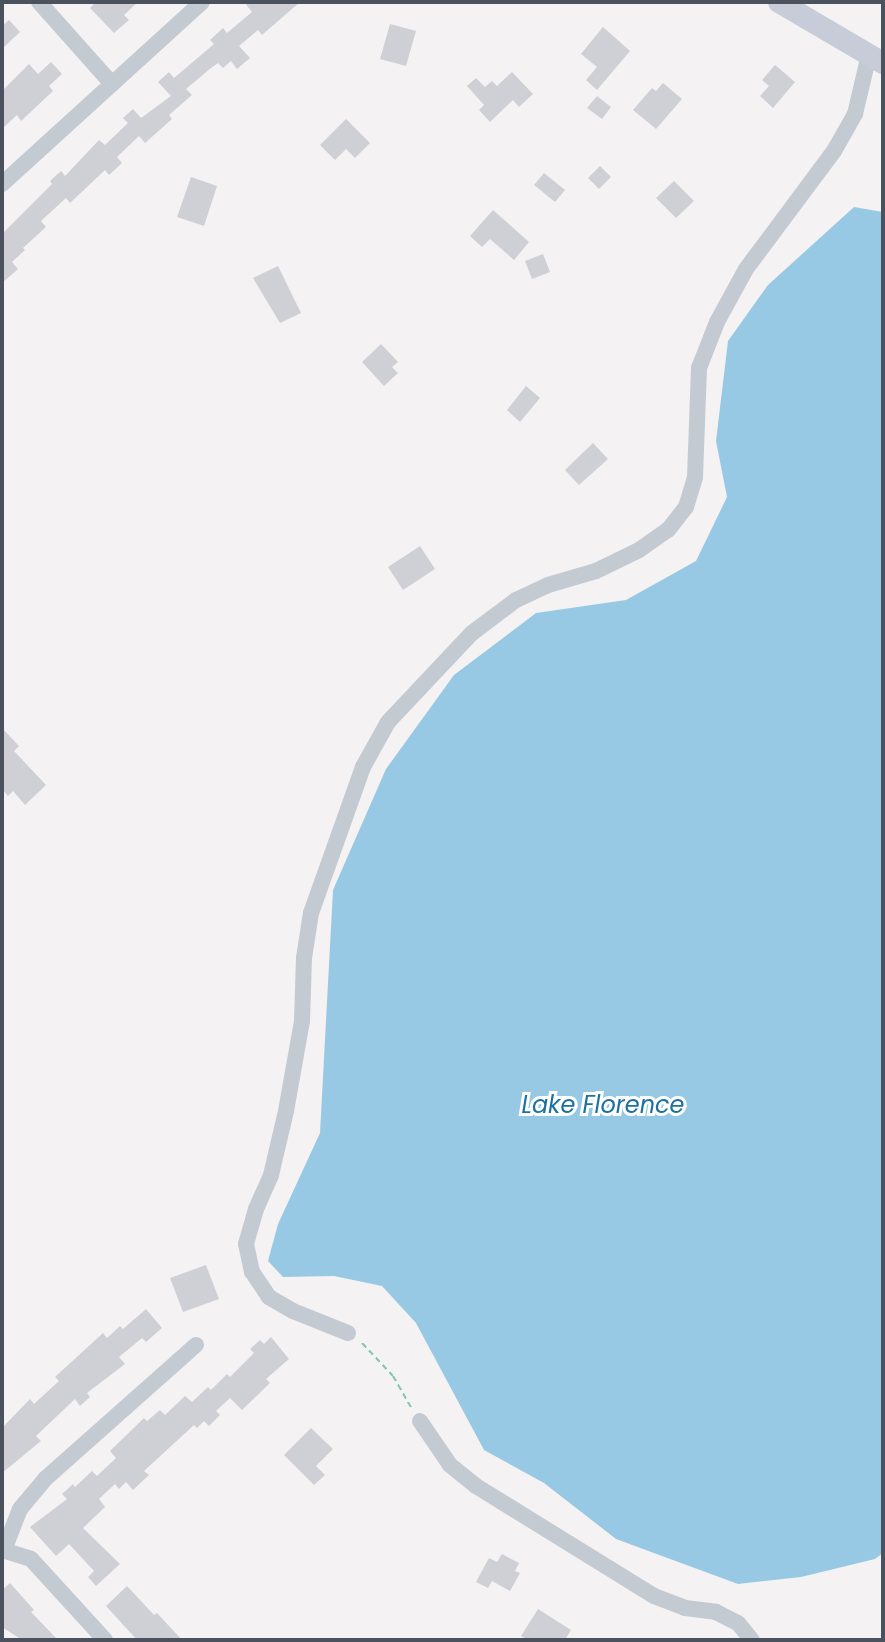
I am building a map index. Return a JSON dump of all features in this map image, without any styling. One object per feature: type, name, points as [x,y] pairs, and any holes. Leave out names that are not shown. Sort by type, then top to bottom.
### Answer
[{"type":"street","points":[[39,2],[112,84]]},
{"type":"street","points":[[2,184],[202,2]]},
{"type":"street","points":[[348,1333],[293,1311],[269,1297],[252,1272],[246,1244],[256,1209],[271,1175],[286,1111],[302,1021],[304,958],[311,913],[363,767],[388,722],[419,685],[472,633],[516,600],[548,585],[596,571],[639,550],[668,530],[686,507],[695,477],[699,368],[715,327],[746,269],[834,151],[855,114],[876,59],[779,2]]},
{"type":"street","points":[[105,1640],[31,1559],[3,1550],[20,1509],[45,1479],[196,1345]]},
{"type":"street","points":[[420,1421],[450,1465],[476,1486],[654,1596],[685,1608],[716,1612],[738,1623],[752,1640]]},
{"type":"path","points":[[348,1333],[369,1348],[393,1376],[420,1421]]},
{"type":"water","name":"Lake Florence","points":[[854,207],[883,212],[883,1553],[875,1559],[801,1577],[738,1584],[616,1539],[544,1483],[484,1450],[416,1323],[382,1286],[334,1276],[283,1277],[268,1261],[278,1224],[320,1133],[333,890],[386,769],[454,675],[536,613],[626,600],[696,561],[727,497],[716,441],[728,341],[768,285]]},
{"type":"building","points":[[96,2],[138,2],[124,15],[129,20],[114,33],[90,8]]},
{"type":"building","points":[[244,2],[300,2],[262,35],[258,30],[239,46],[250,58],[237,69],[231,61],[223,68],[218,63],[211,68],[186,89],[192,95],[169,115],[172,119],[145,143],[139,136],[117,157],[122,163],[109,175],[105,170],[70,203],[66,198],[41,221],[46,227],[12,262],[18,269],[2,283],[2,234],[61,171],[65,176],[99,140],[105,145],[128,123],[123,118],[133,109],[141,118],[171,96],[158,82],[169,72],[174,78],[214,44],[210,40],[223,28],[227,33],[252,12]]},
{"type":"building","points":[[9,20],[20,32],[2,49],[2,26]]},
{"type":"building","points":[[390,24],[416,31],[406,66],[380,59]]},
{"type":"building","points":[[603,27],[630,51],[597,90],[586,80],[597,67],[581,54]]},
{"type":"building","points":[[51,62],[62,74],[49,86],[53,91],[21,121],[17,115],[2,129],[2,91],[29,64],[38,74]]},
{"type":"building","points":[[775,65],[795,82],[773,108],[760,96],[769,86],[762,80]]},
{"type":"building","points":[[512,72],[533,94],[519,107],[513,100],[490,122],[479,110],[484,105],[467,86],[476,78],[485,87],[492,81],[497,86]]},
{"type":"building","points":[[663,83],[682,99],[656,129],[633,110],[652,88],[656,91]]},
{"type":"building","points":[[597,96],[611,107],[602,119],[587,108]]},
{"type":"building","points":[[346,119],[370,143],[355,158],[346,149],[335,160],[320,145]]},
{"type":"building","points":[[600,166],[611,177],[599,189],[588,178]]},
{"type":"building","points":[[544,173],[565,190],[555,202],[534,185]]},
{"type":"building","points":[[191,177],[217,186],[204,226],[177,217]]},
{"type":"building","points":[[674,181],[694,201],[676,218],[656,198]]},
{"type":"building","points":[[493,210],[529,242],[514,260],[490,239],[482,247],[470,236]]},
{"type":"building","points":[[543,254],[550,272],[532,279],[525,261]]},
{"type":"building","points":[[278,266],[301,313],[280,323],[253,278]]},
{"type":"building","points":[[381,344],[398,362],[392,367],[398,373],[384,386],[362,362]]},
{"type":"building","points":[[526,386],[540,398],[520,422],[507,410]]},
{"type":"building","points":[[593,443],[608,459],[579,485],[565,470]]},
{"type":"building","points":[[420,546],[435,569],[403,590],[388,567]]},
{"type":"building","points":[[2,728],[19,746],[14,751],[46,785],[25,805],[13,791],[8,796],[2,789]]},
{"type":"building","points":[[206,1265],[219,1299],[183,1312],[170,1278]]},
{"type":"building","points":[[146,1309],[162,1328],[146,1342],[142,1338],[119,1357],[125,1364],[87,1393],[90,1397],[80,1406],[75,1399],[36,1436],[41,1441],[2,1473],[2,1428],[30,1399],[34,1404],[59,1381],[55,1377],[103,1333],[107,1338]]},
{"type":"building","points":[[271,1337],[289,1359],[266,1379],[270,1383],[242,1410],[230,1398],[216,1411],[220,1415],[209,1426],[204,1421],[197,1428],[194,1425],[144,1471],[149,1475],[133,1490],[126,1482],[119,1489],[115,1484],[99,1499],[105,1507],[83,1528],[120,1564],[96,1586],[88,1577],[94,1571],[69,1544],[56,1556],[30,1527],[67,1499],[62,1494],[92,1471],[97,1476],[116,1458],[110,1451],[144,1418],[147,1421],[160,1410],[165,1415],[185,1396],[192,1402],[208,1387],[211,1390],[227,1374],[230,1377],[254,1353],[250,1349],[260,1340],[264,1344]]},
{"type":"building","points":[[311,1428],[333,1449],[316,1466],[325,1475],[314,1485],[284,1455]]},
{"type":"building","points":[[502,1554],[519,1563],[515,1571],[520,1573],[510,1591],[492,1581],[488,1588],[476,1582],[489,1558],[497,1562]]},
{"type":"building","points":[[10,1583],[34,1610],[31,1612],[58,1640],[22,1640],[2,1627],[2,1590]]},
{"type":"building","points":[[127,1586],[182,1640],[137,1640],[106,1606]]},
{"type":"building","points":[[538,1609],[571,1630],[565,1640],[528,1640],[521,1636]]}]
